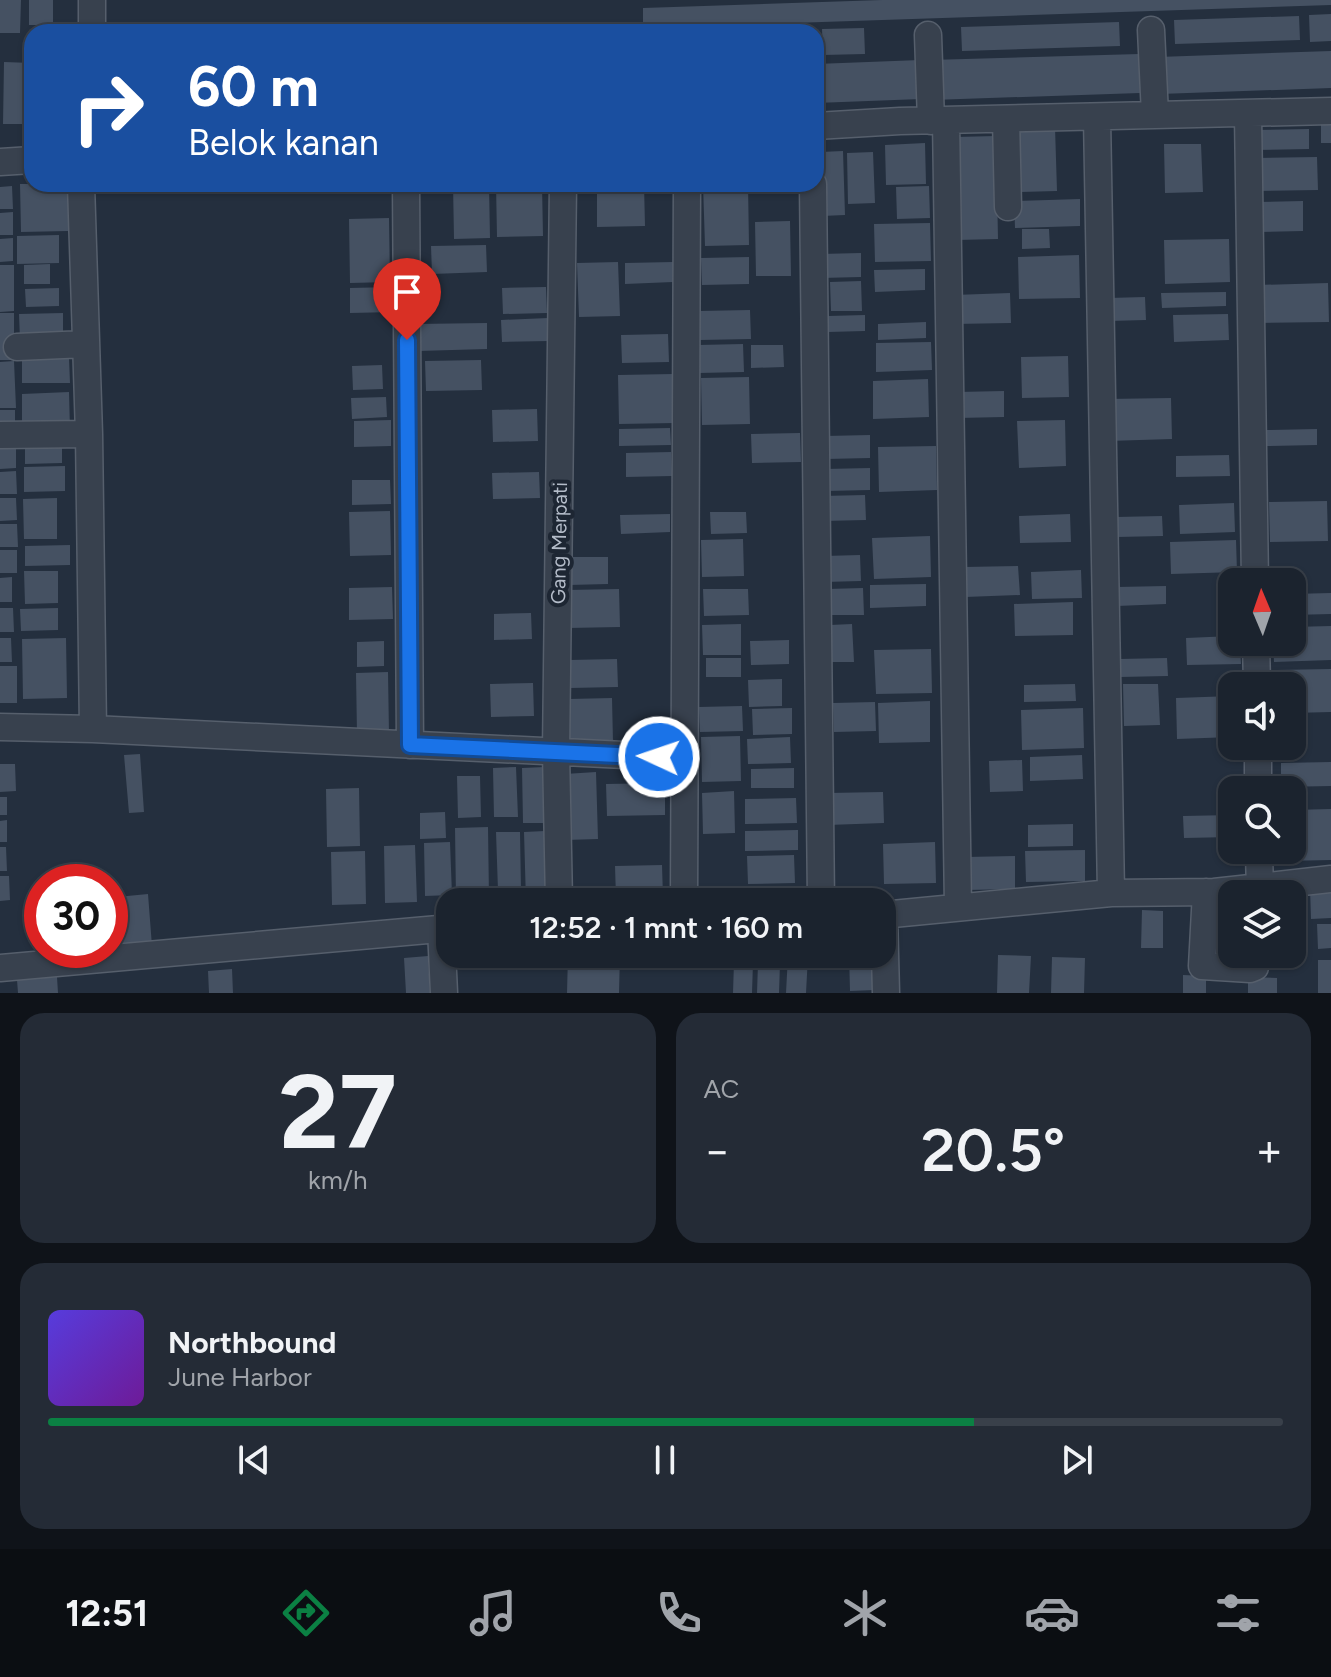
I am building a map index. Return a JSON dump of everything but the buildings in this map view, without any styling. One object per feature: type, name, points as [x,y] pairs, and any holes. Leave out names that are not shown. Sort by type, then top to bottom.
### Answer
[{"type":"street","points":[[92,0],[92,24]]},
{"type":"street","points":[[1151,30],[1155,115]]},
{"type":"street","points":[[928,35],[938,120],[958,907]]},
{"type":"street","points":[[824,126],[1331,111]]},
{"type":"street","points":[[1248,115],[1255,568]]},
{"type":"street","points":[[1097,117],[1111,893]]},
{"type":"street","points":[[1006,119],[1008,207]]},
{"type":"street","points":[[0,162],[24,160]]},
{"type":"street","points":[[81,192],[89,434],[93,729]]},
{"type":"street","points":[[406,192],[410,745]]},
{"type":"street","name":"Gang Merpati","points":[[559,888],[556,752],[563,192]]},
{"type":"street","points":[[684,888],[687,192]]},
{"type":"street","points":[[813,192],[821,888]]},
{"type":"street","points":[[17,347],[86,344]]},
{"type":"street","points":[[0,435],[89,434]]},
{"type":"street","points":[[0,727],[685,758]]},
{"type":"street","points":[[1306,883],[1331,879]]},
{"type":"street","points":[[1206,892],[1202,966],[1218,967]]},
{"type":"street","points":[[896,913],[1111,893],[1218,892]]},
{"type":"street","points":[[0,968],[436,929]]},
{"type":"street","points":[[444,968],[444,993]]},
{"type":"street","points":[[885,968],[886,993]]},
{"type":"route","points":[[407,340],[410,745],[659,757]]}]
